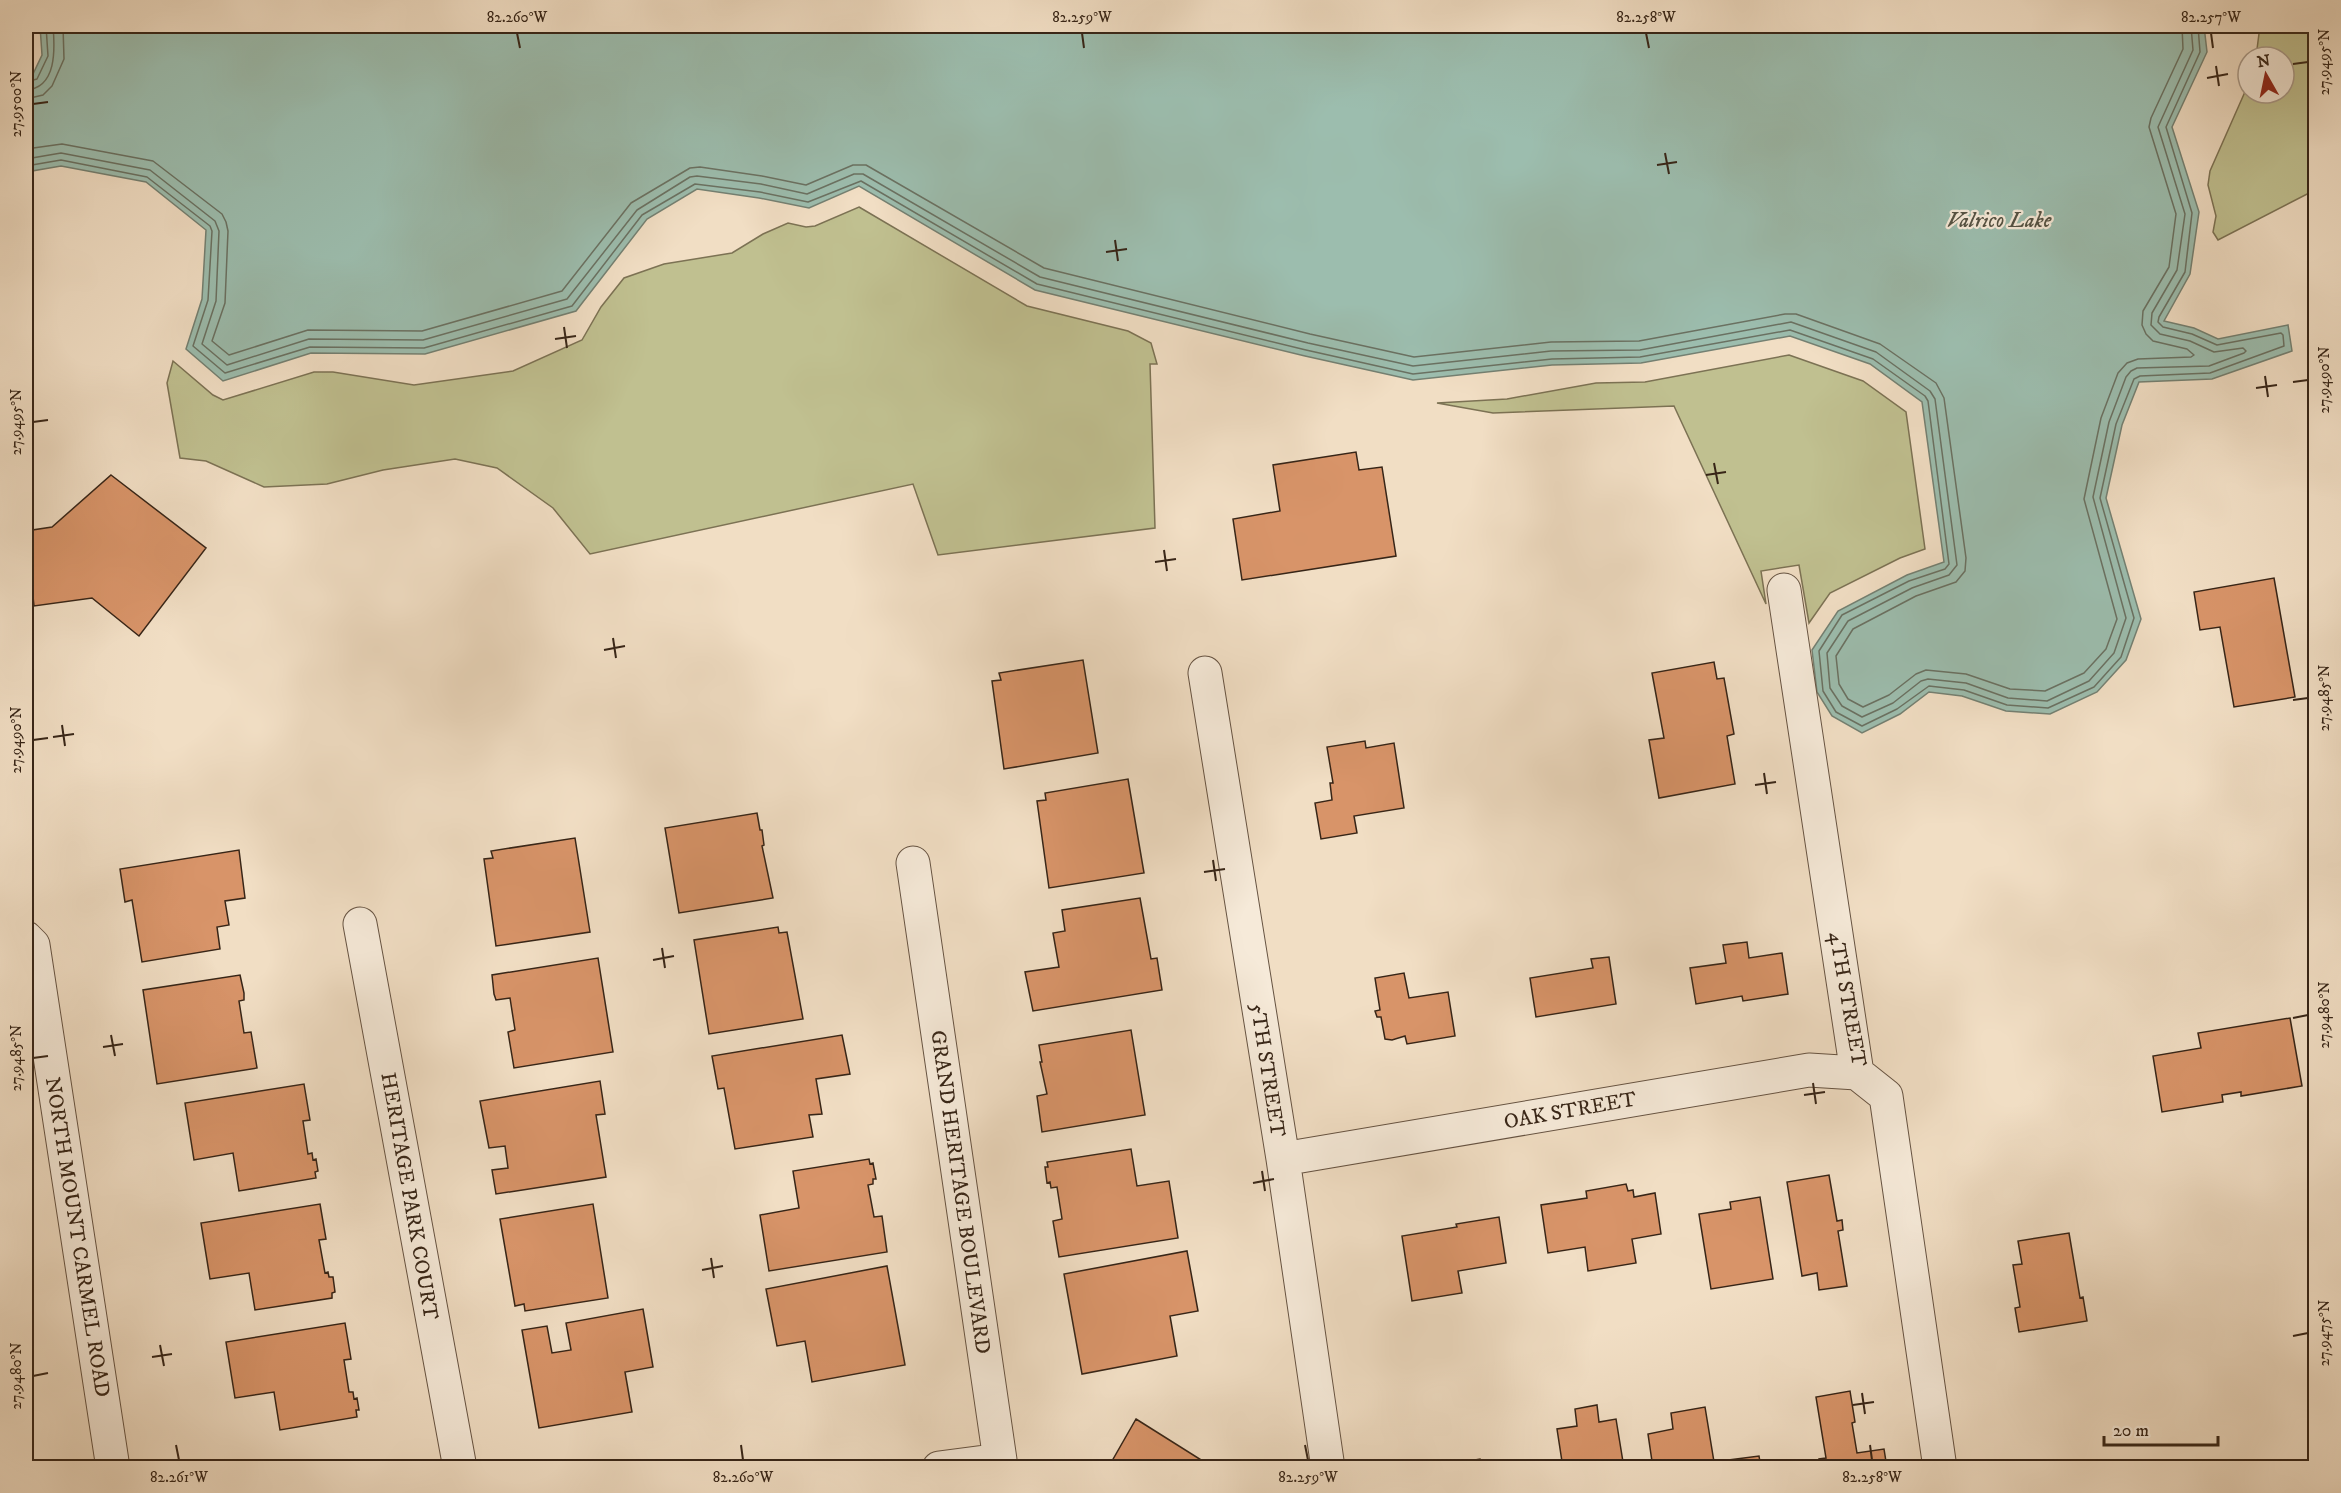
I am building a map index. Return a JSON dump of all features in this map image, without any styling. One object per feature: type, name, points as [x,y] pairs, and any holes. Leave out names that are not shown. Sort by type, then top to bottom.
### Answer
[{"type":"street","name":"4TH STREET","points":[[1784,590],[1857,1073],[1886,1096],[1940,1467]]},
{"type":"street","name":"5TH STREET","points":[[1205,673],[1283,1159],[1328,1467]]},
{"type":"street","name":"GRAND HERITAGE BOULEVARD","points":[[913,863],[1000,1460],[939,1467]]},
{"type":"street","name":"HERITAGE PARK COURT","points":[[360,924],[460,1467]]},
{"type":"street","name":"NORTH MOUNT CARMEL ROAD","points":[[26,938],[33,945],[113,1467]]},
{"type":"street","name":"OAK STREET","points":[[1283,1159],[1809,1070],[1857,1073]]},
{"type":"green space","points":[[2260,26],[2315,26],[2315,190],[2218,240],[2213,232],[2216,216],[2208,185],[2210,171],[2239,105],[2296,105],[2296,45],[2258,45]]},
{"type":"green space","points":[[859,207],[1027,306],[1128,331],[1151,343],[1157,364],[1150,364],[1155,528],[938,555],[913,484],[590,554],[553,508],[497,468],[455,459],[383,470],[327,484],[264,487],[206,461],[180,458],[167,383],[173,361],[213,395],[223,400],[314,372],[333,372],[414,385],[513,371],[582,340],[601,307],[624,278],[664,264],[732,253],[763,234],[788,223],[806,227],[815,226]]},
{"type":"green space","points":[[1789,355],[1863,381],[1906,412],[1925,549],[1900,558],[1830,593],[1809,623],[1799,565],[1761,571],[1766,604],[1674,406],[1493,413],[1437,403],[1507,399],[1596,383],[1645,382]]},
{"type":"water","name":"Valrico Lake","points":[[40,26],[2204,26],[2207,52],[2172,127],[2199,212],[2190,274],[2164,321],[2194,328],[2218,339],[2288,325],[2292,351],[2212,379],[2139,382],[2122,425],[2106,498],[2141,619],[2126,660],[2097,692],[2050,714],[2006,711],[1962,696],[1929,692],[1900,714],[1862,733],[1832,716],[1817,692],[1812,650],[1838,611],[1907,575],[1944,562],[1922,402],[1870,364],[1790,336],[1641,363],[1552,365],[1413,380],[1035,290],[859,186],[809,208],[697,189],[647,219],[576,311],[425,354],[311,353],[223,381],[186,349],[202,299],[206,230],[146,182],[61,166],[26,172],[26,77],[32,76],[42,55]]},
{"type":"building","points":[[1356,452],[1359,470],[1382,467],[1396,556],[1242,580],[1233,519],[1280,511],[1273,465]]},
{"type":"building","points":[[111,475],[206,548],[139,636],[92,598],[34,606],[26,531],[52,527]]},
{"type":"building","points":[[2274,578],[2295,697],[2234,707],[2220,627],[2200,630],[2194,592]]},
{"type":"building","points":[[1083,660],[1098,753],[1004,769],[992,681],[1001,680],[999,673]]},
{"type":"building","points":[[1714,662],[1717,679],[1724,678],[1734,734],[1727,736],[1735,784],[1659,798],[1649,740],[1664,738],[1652,673]]},
{"type":"building","points":[[1365,741],[1366,748],[1394,743],[1404,808],[1354,816],[1357,833],[1321,839],[1315,803],[1332,800],[1330,783],[1333,783],[1327,747]]},
{"type":"building","points":[[1128,779],[1144,873],[1049,888],[1037,801],[1046,800],[1045,793]]},
{"type":"building","points":[[757,813],[773,898],[679,913],[665,828]]},
{"type":"building","points":[[575,838],[590,932],[496,946],[484,859],[493,858],[491,851]]},
{"type":"building","points":[[239,850],[245,898],[225,901],[229,925],[217,927],[220,949],[142,962],[132,900],[125,902],[120,869]]},
{"type":"building","points":[[1140,898],[1151,959],[1157,958],[1162,990],[1033,1011],[1025,972],[1059,967],[1053,933],[1065,931],[1062,910]]},
{"type":"building","points":[[778,927],[779,933],[787,932],[803,1019],[709,1034],[694,940]]},
{"type":"building","points":[[1747,942],[1749,958],[1782,953],[1788,994],[1743,1001],[1742,996],[1696,1004],[1690,968],[1726,963],[1723,945]]},
{"type":"building","points":[[1609,957],[1616,1004],[1536,1017],[1530,978],[1593,968],[1591,959]]},
{"type":"building","points":[[598,958],[613,1052],[514,1068],[508,1032],[515,1030],[510,998],[496,1000],[492,975]]},
{"type":"building","points":[[1404,973],[1409,998],[1448,992],[1455,1036],[1407,1044],[1405,1036],[1392,1040],[1385,1039],[1381,1017],[1377,1017],[1375,1011],[1380,1010],[1375,978]]},
{"type":"building","points":[[240,975],[244,1000],[239,1001],[244,1033],[251,1032],[257,1068],[157,1084],[143,990]]},
{"type":"building","points":[[2290,1018],[2302,1086],[2241,1096],[2241,1092],[2222,1095],[2223,1102],[2162,1112],[2153,1056],[2201,1048],[2198,1033]]},
{"type":"building","points":[[1131,1030],[1145,1115],[1042,1132],[1037,1096],[1047,1094],[1039,1045]]},
{"type":"building","points":[[842,1035],[850,1074],[816,1079],[822,1114],[809,1115],[813,1137],[735,1149],[724,1088],[718,1089],[712,1056]]},
{"type":"building","points":[[600,1081],[605,1114],[596,1115],[606,1177],[496,1194],[492,1170],[508,1168],[505,1146],[489,1148],[480,1101]]},
{"type":"building","points":[[304,1084],[310,1120],[303,1121],[308,1154],[312,1153],[313,1160],[316,1159],[318,1171],[315,1172],[316,1178],[239,1191],[233,1153],[194,1160],[185,1103]]},
{"type":"building","points":[[1131,1149],[1137,1186],[1169,1181],[1178,1238],[1059,1257],[1053,1221],[1062,1219],[1057,1187],[1051,1188],[1050,1182],[1047,1183],[1045,1167],[1048,1167],[1047,1162]]},
{"type":"building","points":[[869,1159],[870,1164],[873,1163],[876,1179],[873,1179],[873,1184],[868,1185],[874,1217],[882,1216],[887,1252],[769,1271],[760,1215],[799,1208],[793,1171]]},
{"type":"building","points":[[1829,1175],[1837,1221],[1842,1220],[1843,1230],[1838,1231],[1847,1286],[1819,1290],[1817,1273],[1802,1276],[1787,1182]]},
{"type":"building","points":[[1626,1184],[1628,1191],[1633,1190],[1634,1197],[1655,1193],[1661,1234],[1632,1239],[1636,1263],[1588,1271],[1585,1247],[1548,1253],[1541,1205],[1587,1198],[1586,1191]]},
{"type":"building","points":[[1760,1197],[1773,1279],[1711,1289],[1699,1214],[1731,1209],[1730,1202]]},
{"type":"building","points":[[320,1204],[326,1239],[319,1240],[325,1273],[328,1272],[329,1277],[333,1277],[335,1292],[332,1293],[332,1298],[255,1310],[249,1273],[210,1279],[201,1223]]},
{"type":"building","points":[[593,1204],[608,1298],[525,1311],[524,1304],[515,1306],[500,1219]]},
{"type":"building","points":[[1499,1217],[1506,1263],[1458,1271],[1462,1293],[1412,1301],[1402,1236]]},
{"type":"building","points":[[2069,1233],[2080,1298],[2083,1297],[2087,1321],[2019,1332],[2015,1308],[2020,1307],[2013,1265],[2022,1264],[2018,1241]]},
{"type":"building","points":[[1187,1251],[1198,1311],[1170,1316],[1177,1356],[1082,1374],[1064,1274]]},
{"type":"building","points":[[887,1266],[905,1365],[812,1382],[805,1341],[777,1346],[766,1289]]},
{"type":"building","points":[[643,1309],[653,1367],[625,1372],[632,1412],[539,1428],[522,1330],[547,1326],[552,1353],[571,1350],[566,1323]]},
{"type":"building","points":[[345,1323],[351,1359],[344,1360],[349,1392],[353,1392],[354,1399],[357,1398],[359,1410],[356,1410],[357,1417],[280,1430],[274,1392],[235,1398],[226,1342]]},
{"type":"building","points":[[1850,1391],[1857,1453],[1884,1449],[1887,1468],[1820,1468],[1819,1459],[1826,1458],[1816,1397]]},
{"type":"building","points":[[1597,1405],[1599,1422],[1616,1419],[1624,1468],[1563,1468],[1557,1429],[1577,1426],[1575,1409]]},
{"type":"building","points":[[1705,1407],[1715,1468],[1653,1468],[1648,1434],[1673,1429],[1671,1413]]},
{"type":"building","points":[[1136,1419],[1214,1468],[1122,1468],[1112,1461]]},
{"type":"building","points":[[1759,1456],[1761,1468],[1721,1468],[1721,1461]]},
{"type":"building","points":[[1480,1459],[1482,1468],[1451,1468],[1450,1464]]}]
